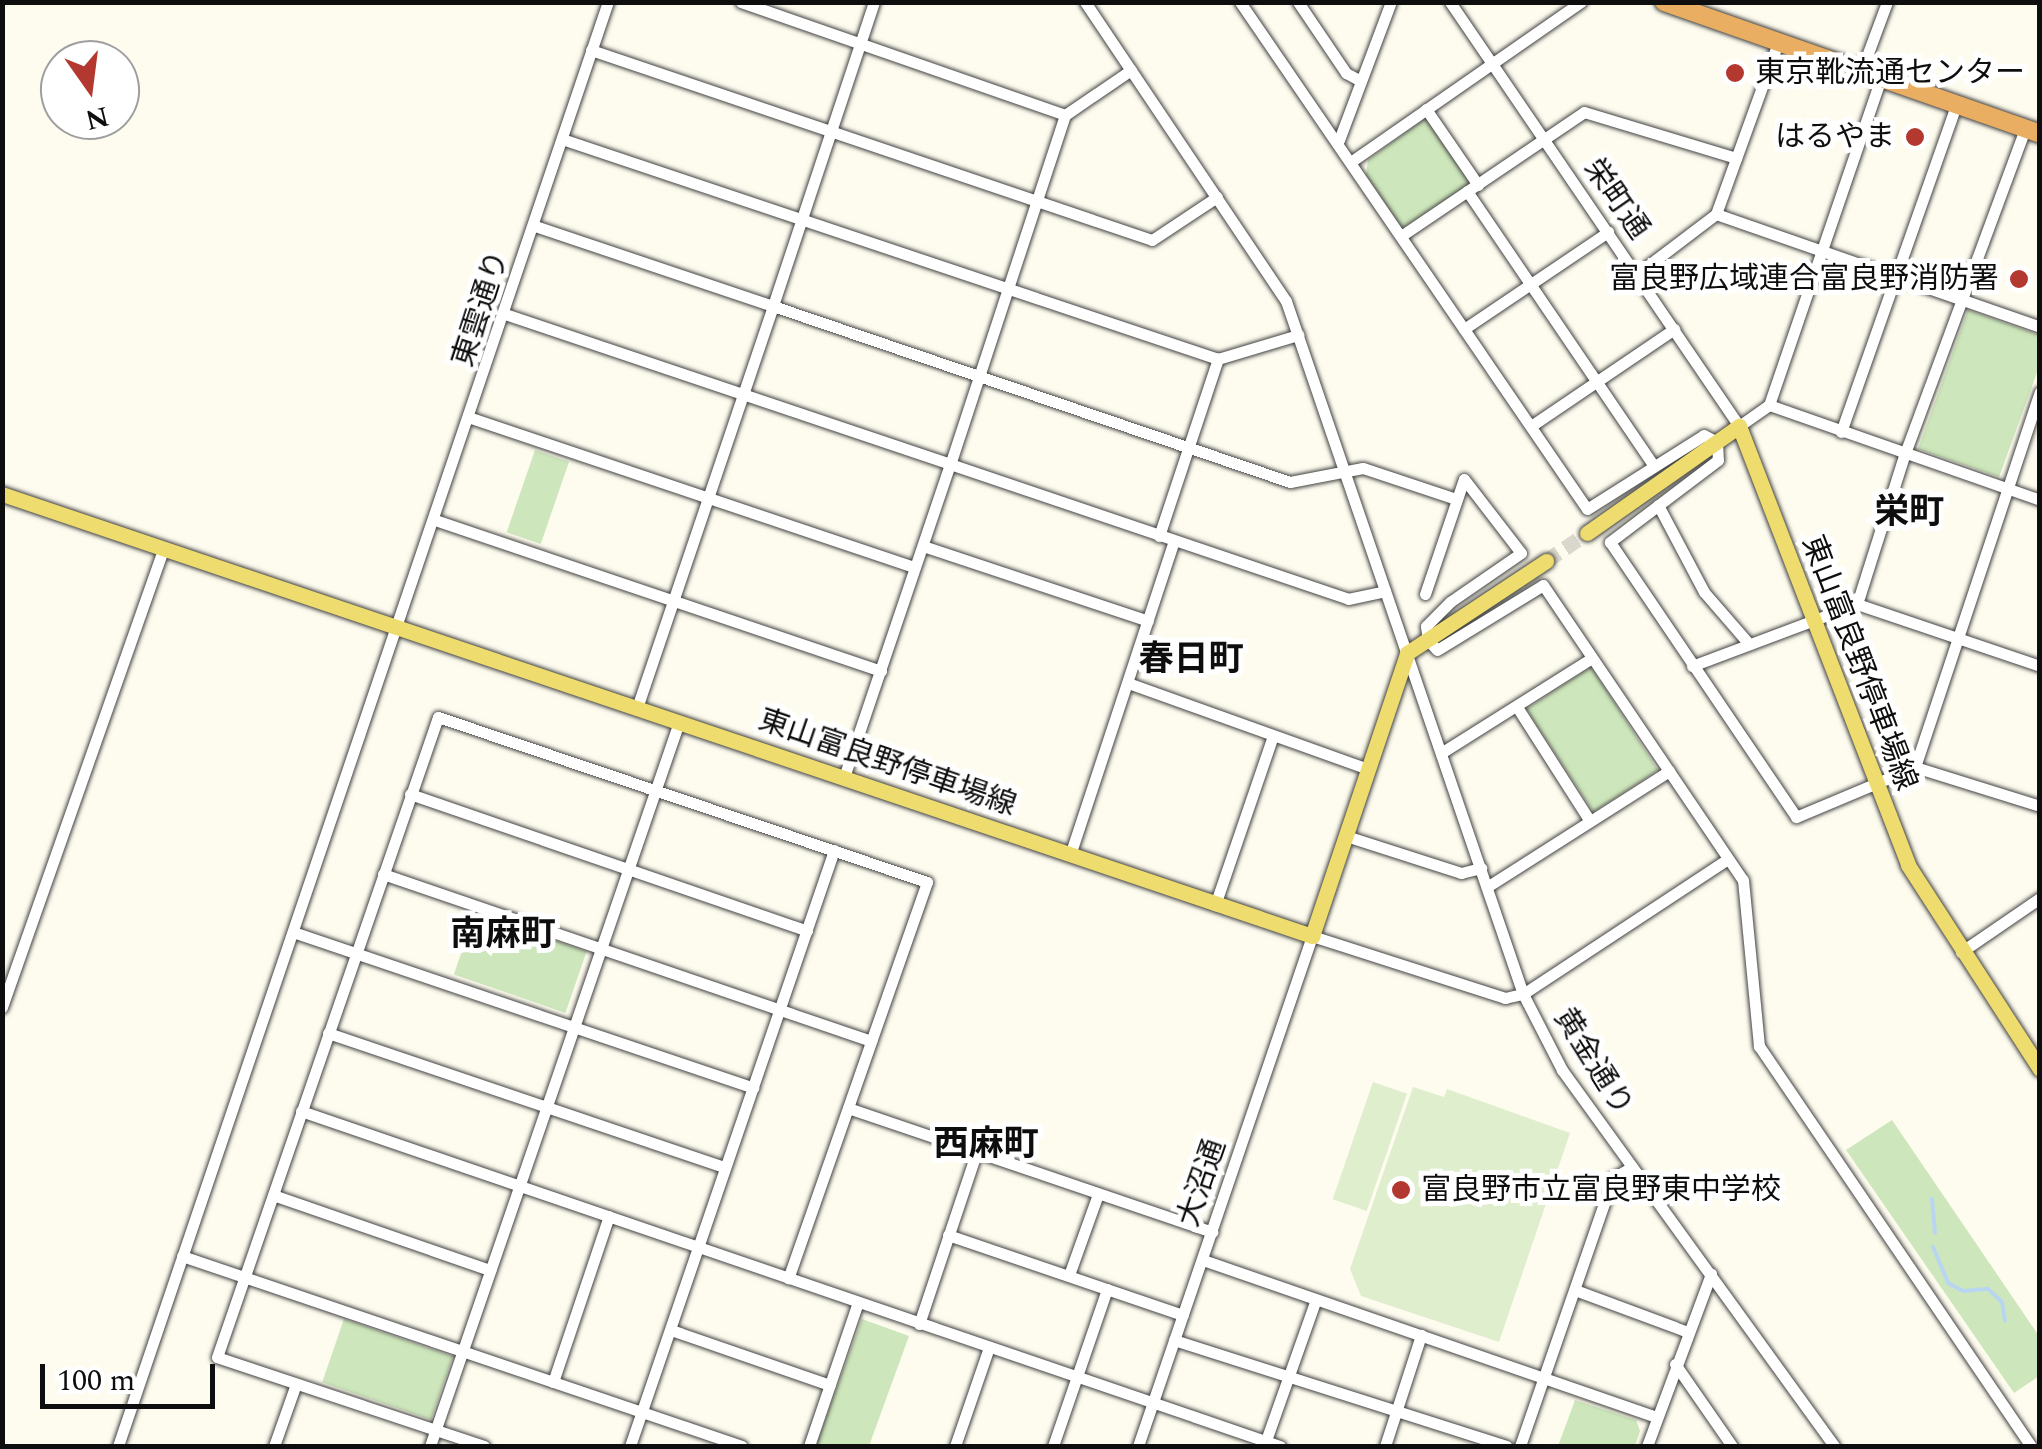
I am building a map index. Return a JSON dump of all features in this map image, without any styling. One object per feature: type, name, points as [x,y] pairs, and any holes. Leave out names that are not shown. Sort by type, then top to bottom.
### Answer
[{"type":"highway","points":[[1664,2],[1705,9],[1778,43],[2032,131]]},
{"type":"main road","points":[[1587,533],[1739,426]]},
{"type":"main road","name":"東山富良野停車場線","points":[[1739,426],[1908,865],[1960,952],[2040,1069]]},
{"type":"main road","name":"東山富良野停車場線","points":[[2,494],[1312,936]]},
{"type":"main road","points":[[1312,936],[1407,653],[1546,561]]},
{"type":"street","name":"東雲通り","points":[[118,1446],[471,418],[608,2]]},
{"type":"street","points":[[741,2],[1065,115]]},
{"type":"street","points":[[636,708],[874,2]]},
{"type":"street","name":"黄金通り","points":[[1085,2],[1286,301],[1523,994],[1562,1070],[1834,1446]]},
{"type":"street","points":[[1240,2],[1339,140],[1587,509],[1704,435],[1717,442],[1718,460],[1610,542],[1796,817],[1914,767],[2040,806]]},
{"type":"street","points":[[1298,2],[1346,73],[1359,80]]},
{"type":"street","points":[[1339,140],[1391,2]]},
{"type":"street","name":"栄町通","points":[[1450,2],[1739,426]]},
{"type":"street","points":[[1352,160],[1581,2]]},
{"type":"street","points":[[1861,72],[1887,2]]},
{"type":"street","points":[[1637,274],[1716,214],[1778,43]]},
{"type":"street","points":[[591,50],[1152,240],[1217,197]]},
{"type":"street","points":[[844,777],[1065,115],[1132,70]]},
{"type":"street","points":[[1739,426],[1769,405],[1881,78]]},
{"type":"street","points":[[1841,432],[1956,105]]},
{"type":"street","points":[[1426,109],[1530,285],[1653,465]]},
{"type":"street","points":[[1401,236],[1593,110],[1736,158]]},
{"type":"street","points":[[1857,604],[1904,456],[2032,131]]},
{"type":"street","points":[[562,139],[1218,360],[1298,335]]},
{"type":"street","points":[[1716,214],[2040,327]]},
{"type":"street","points":[[535,226],[1290,482],[1343,468],[1363,468],[1456,499]]},
{"type":"street","points":[[1464,328],[1608,232]]},
{"type":"street","points":[[506,314],[1348,599],[1385,591]]},
{"type":"street","points":[[1531,426],[1674,329]]},
{"type":"street","points":[[1159,536],[1218,360]]},
{"type":"street","points":[[1914,767],[2040,392]]},
{"type":"street","points":[[1769,405],[1904,456],[2040,500]]},
{"type":"street","points":[[471,418],[915,568]]},
{"type":"street","points":[[1425,594],[1464,479],[1472,483],[1521,553],[1450,602],[1426,626],[1428,640],[1437,650],[1543,585],[1743,880],[1760,1046],[2031,1446]]},
{"type":"street","points":[[1658,505],[1704,592],[1749,644]]},
{"type":"street","points":[[436,520],[881,670]]},
{"type":"street","points":[[1070,856],[1174,541]]},
{"type":"street","points":[[923,546],[1148,621]]},
{"type":"street","points":[[2,1007],[163,549]]},
{"type":"street","points":[[1692,666],[1857,604],[2040,666]]},
{"type":"street","points":[[1441,752],[1592,658]]},
{"type":"street","points":[[1128,683],[1368,770]]},
{"type":"street","points":[[1517,706],[1590,821]]},
{"type":"street","points":[[484,1446],[217,1358],[438,717],[926,882],[788,1278]]},
{"type":"street","points":[[430,1446],[679,722]]},
{"type":"street","points":[[1215,904],[1273,736]]},
{"type":"street","points":[[1488,888],[1669,771]]},
{"type":"street","points":[[410,794],[807,930]]},
{"type":"street","points":[[1346,836],[1461,873],[1481,868]]},
{"type":"street","points":[[630,1446],[834,850]]},
{"type":"street","points":[[1312,936],[1489,998],[1523,994],[1728,858]]},
{"type":"street","points":[[382,874],[871,1041]]},
{"type":"street","points":[[1960,952],[2040,898]]},
{"type":"street","points":[[293,932],[752,1088]]},
{"type":"street","name":"大沼通","points":[[1138,1446],[1312,936]]},
{"type":"street","points":[[328,1033],[724,1168]]},
{"type":"street","points":[[848,1108],[1212,1232]]},
{"type":"street","points":[[301,1111],[1280,1446]]},
{"type":"street","points":[[919,1324],[977,1151]]},
{"type":"street","points":[[1520,1446],[1613,1178],[1632,1167]]},
{"type":"street","points":[[1070,1275],[1098,1194]]},
{"type":"street","points":[[272,1195],[490,1270]]},
{"type":"street","points":[[553,1382],[609,1216]]},
{"type":"street","points":[[948,1235],[1183,1315]]},
{"type":"street","points":[[182,1256],[742,1446]]},
{"type":"street","points":[[1203,1260],[1315,1302],[1656,1417]]},
{"type":"street","points":[[1646,1446],[1685,1331],[1711,1274]]},
{"type":"street","points":[[1052,1446],[1107,1288]]},
{"type":"street","points":[[1575,1290],[1685,1331]]},
{"type":"street","points":[[809,1446],[858,1302]]},
{"type":"street","points":[[1265,1444],[1315,1302]]},
{"type":"street","points":[[671,1330],[830,1385]]},
{"type":"street","points":[[1385,1446],[1421,1335]]},
{"type":"street","points":[[1174,1340],[1507,1446]]},
{"type":"street","points":[[955,1446],[989,1347]]},
{"type":"street","points":[[1675,1364],[1732,1446]]},
{"type":"street","points":[[274,1446],[296,1384]]},
{"type":"green space","points":[[1426,118],[1471,183],[1402,228],[1366,175],[1368,160]]},
{"type":"green space","points":[[1968,310],[2039,335],[2039,367],[1999,477],[1918,449]]},
{"type":"green space","points":[[535,450],[569,462],[541,544],[507,532]]},
{"type":"green space","points":[[1591,667],[1658,770],[1593,812],[1526,709]]},
{"type":"green space","points":[[475,913],[587,951],[565,1013],[454,974]]},
{"type":"green space","points":[[1373,1082],[1407,1094],[1367,1211],[1333,1199]]},
{"type":"green space","points":[[1413,1087],[1444,1097],[1447,1089],[1570,1133],[1499,1342],[1361,1296],[1350,1269]]},
{"type":"green space","points":[[1892,1120],[2039,1336],[2039,1376],[2014,1393],[1846,1150]]},
{"type":"green space","points":[[344,1319],[453,1356],[431,1420],[322,1382]]},
{"type":"green space","points":[[862,1319],[909,1336],[869,1446],[816,1445]]},
{"type":"green space","points":[[1575,1400],[1636,1420],[1640,1431],[1635,1446],[1558,1446]]},
{"type":"waterway","points":[[1932,1199],[1935,1233]]},
{"type":"waterway","points":[[1933,1247],[1948,1283],[1963,1291],[1988,1289],[2002,1302],[2005,1321]]},
{"type":"tunnel","points":[[1546,561],[1587,533]]},
{"type":"place","name":"東京靴流通センター","points":[[1735,73]]},
{"type":"place","name":"はるやま","points":[[1915,137]]},
{"type":"place","name":"富良野広域連合富良野消防署","points":[[2019,279]]},
{"type":"place","name":"富良野市立富良野東中学校","points":[[1401,1190]]},
{"type":"district","name":"栄町","points":[[1909,513]]},
{"type":"district","name":"春日町","points":[[1191,660]]},
{"type":"district","name":"南麻町","points":[[503,935]]},
{"type":"district","name":"西麻町","points":[[986,1145]]}]
